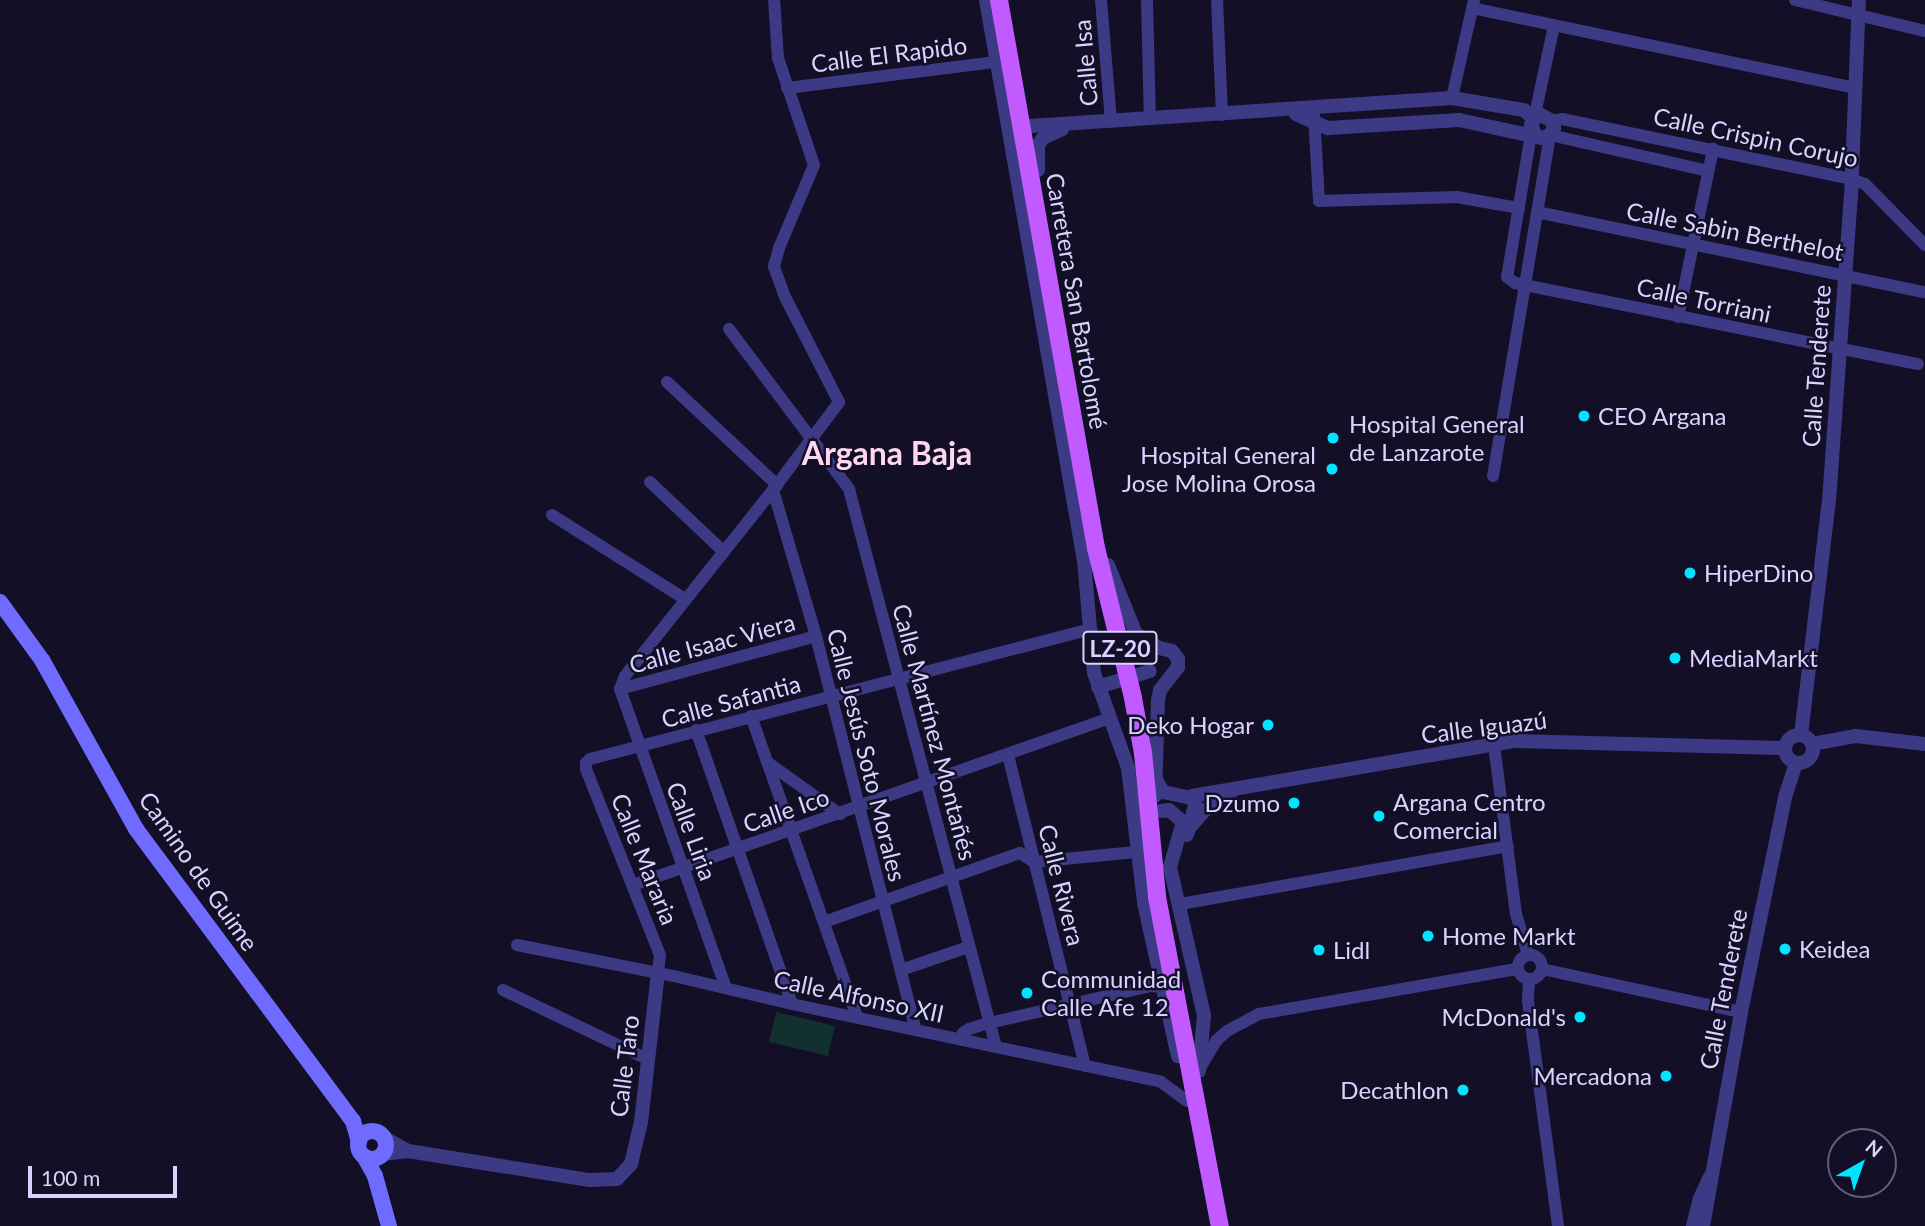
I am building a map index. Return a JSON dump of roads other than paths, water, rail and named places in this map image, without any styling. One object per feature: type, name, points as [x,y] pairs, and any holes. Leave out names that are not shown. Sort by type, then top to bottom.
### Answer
[{"type":"main road","name":"Carretera San Bartolomé","points":[[993,0],[1091,548],[1128,702],[1155,912],[1178,1056]]},
{"type":"main road","name":"Carretera San Bartolomé","points":[[999,0],[1096,548],[1133,698],[1143,753],[1157,897],[1177,1007],[1183,1023],[1190,1102],[1207,1226]]},
{"type":"main road","name":"Camino de Guime","points":[[0,602],[41,660],[136,829],[352,1121],[361,1149],[375,1177],[389,1226]]},
{"type":"main road","name":"LZ-20","points":[[1178,1056],[1190,1102]]},
{"type":"main road","points":[[1190,1102],[1199,1071]]},
{"type":"main road","name":"Carretera San Bartolomé","points":[[1190,1102],[1204,1148],[1220,1226]]},
{"type":"main road","name":"Camino de Guime","points":[[352,1121],[378,1134]]},
{"type":"main road","points":[[375,1177],[386,1144],[378,1134],[365,1133],[361,1149],[375,1159],[382,1155]]},
{"type":"street","points":[[620,689],[625,676],[775,488],[839,402],[785,297],[775,266],[779,248],[814,165],[778,58],[774,0]]},
{"type":"street","name":"Carretera San Bartolomé","points":[[986,0],[1084,561],[1094,673],[1124,753],[1136,852]]},
{"type":"street","name":"Carretera San Bartolomé","points":[[1007,0],[1104,545],[1119,597],[1136,634],[1159,648]]},
{"type":"street","name":"Calle Isa","points":[[1101,0],[1111,122]]},
{"type":"street","points":[[1147,0],[1150,119]]},
{"type":"street","points":[[1217,0],[1222,115]]},
{"type":"street","points":[[1796,0],[1859,8],[1925,31]]},
{"type":"street","points":[[1452,98],[1473,4],[1554,26],[1855,88]]},
{"type":"street","name":"Calle Tenderete","points":[[1807,739],[1840,349],[1852,179],[1859,8]]},
{"type":"street","points":[[1535,134],[1531,125],[1554,26]]},
{"type":"street","name":"Calle El Rapido","points":[[787,88],[996,62]]},
{"type":"street","points":[[1030,126],[1071,126],[1452,98],[1524,110],[1534,119]]},
{"type":"street","points":[[1318,106],[1314,114],[1314,124],[1319,201],[1457,197],[1519,208]]},
{"type":"street","points":[[1266,112],[1296,114],[1328,128],[1459,120],[1535,134],[1542,138],[1551,128]]},
{"type":"street","points":[[1493,476],[1551,128],[1541,115],[1534,119]]},
{"type":"street","name":"Calle Crispin Corujo","points":[[1551,128],[1562,119],[1852,179],[1865,184],[1925,245]]},
{"type":"street","points":[[1038,170],[1038,145],[1043,138],[1071,126]]},
{"type":"street","name":"Calle Crispin Corujo","points":[[1551,128],[1708,171]]},
{"type":"street","points":[[1524,284],[1515,283],[1507,277],[1530,141],[1535,134]]},
{"type":"street","points":[[1678,317],[1713,149]]},
{"type":"street","name":"Calle Sabin Berthelot","points":[[1537,212],[1925,292]]},
{"type":"street","name":"Calle Torriani","points":[[1524,284],[1918,364]]},
{"type":"street","name":"Calle Martínez Montañés","points":[[729,329],[849,489],[996,1047]]},
{"type":"street","points":[[667,382],[775,488]]},
{"type":"street","points":[[650,482],[724,552]]},
{"type":"street","name":"Calle Jesús Soto Morales","points":[[775,488],[816,636],[916,1030]]},
{"type":"street","points":[[552,515],[685,600]]},
{"type":"street","name":"Calle Safantia","points":[[586,762],[696,730],[1091,629]]},
{"type":"street","name":"Calle Isaac Viera","points":[[620,689],[816,636]]},
{"type":"street","points":[[1159,648],[1172,651],[1178,659],[1174,674],[1168,677],[1158,677],[1150,671],[1148,662],[1151,653],[1159,648]]},
{"type":"street","points":[[1098,687],[1150,671]]},
{"type":"street","name":"Carretera San Bartolomé","points":[[1168,677],[1158,700],[1154,775],[1183,1023]]},
{"type":"street","name":"Calle Liria","points":[[620,689],[726,988]]},
{"type":"street","points":[[751,716],[857,1017]]},
{"type":"street","name":"Calle Ico","points":[[632,885],[1110,718]]},
{"type":"street","points":[[696,730],[792,1004]]},
{"type":"street","points":[[1807,739],[1811,756],[1796,763],[1787,758],[1784,748],[1789,738],[1856,736],[1925,744]]},
{"type":"street","name":"Calle Iguazú","points":[[1159,816],[1190,796],[1494,745],[1555,740],[1784,748]]},
{"type":"street","points":[[1494,745],[1516,915],[1528,955]]},
{"type":"street","name":"Calle Rivera","points":[[1008,755],[1085,1066]]},
{"type":"street","name":"Calle Mararia","points":[[586,762],[660,955],[658,973]]},
{"type":"street","points":[[766,762],[840,814]]},
{"type":"street","name":"Calle Tenderete","points":[[1703,1226],[1710,1173],[1784,797],[1796,763]]},
{"type":"street","points":[[1154,775],[1163,792],[1190,796],[1187,825],[1170,867],[1204,1015],[1199,1071]]},
{"type":"street","points":[[1187,825],[1235,789]]},
{"type":"street","points":[[1159,816],[1169,810],[1187,825]]},
{"type":"street","points":[[1179,899],[1508,846]]},
{"type":"street","points":[[824,922],[1020,853],[1034,862],[1136,852],[1178,1056]]},
{"type":"street","name":"Calle Alfonso XII","points":[[517,945],[1161,1082],[1190,1102]]},
{"type":"street","points":[[901,970],[968,947]]},
{"type":"street","points":[[1528,955],[1540,960],[1542,969],[1538,976],[1529,979]]},
{"type":"street","points":[[1518,969],[1520,960],[1528,955]]},
{"type":"street","points":[[1199,1071],[1217,1040],[1227,1031],[1259,1014],[1518,969]]},
{"type":"street","points":[[1518,969],[1529,979]]},
{"type":"street","points":[[1542,969],[1741,1012]]},
{"type":"street","name":"Calle Taro","points":[[408,1151],[590,1180],[617,1179],[631,1164],[641,1122],[658,973]]},
{"type":"street","points":[[1529,979],[1528,1001],[1558,1226]]},
{"type":"street","points":[[962,1040],[963,1033],[969,1029],[989,1023],[1162,987]]},
{"type":"street","points":[[503,990],[647,1059]]},
{"type":"street","points":[[378,1134],[408,1151]]},
{"type":"street","points":[[382,1155],[408,1151]]},
{"type":"street","points":[[1692,1226],[1699,1198],[1710,1173]]},
{"type":"place","name":"CEO Argana","points":[[1584,416]]},
{"type":"place","name":"Hospital General de Lanzarote","points":[[1333,438]]},
{"type":"place","name":"Hospital General Jose Molina Orosa","points":[[1332,469]]},
{"type":"place","name":"HiperDino","points":[[1690,573]]},
{"type":"place","name":"MediaMarkt","points":[[1675,658]]},
{"type":"place","name":"Deko Hogar","points":[[1268,725]]},
{"type":"place","name":"Dzumo","points":[[1294,803]]},
{"type":"place","name":"Argana Centro Comercial","points":[[1379,816]]},
{"type":"place","name":"Home Markt","points":[[1428,936]]},
{"type":"place","name":"Keidea","points":[[1785,949]]},
{"type":"place","name":"Lidl","points":[[1319,950]]},
{"type":"place","name":"Communidad Calle Afe 12","points":[[1027,993]]},
{"type":"place","name":"McDonald's","points":[[1580,1017]]},
{"type":"place","name":"Mercadona","points":[[1666,1076]]},
{"type":"place","name":"Decathlon","points":[[1463,1090]]},
{"type":"district","name":"Argana Baja","points":[[887,453]]}]
